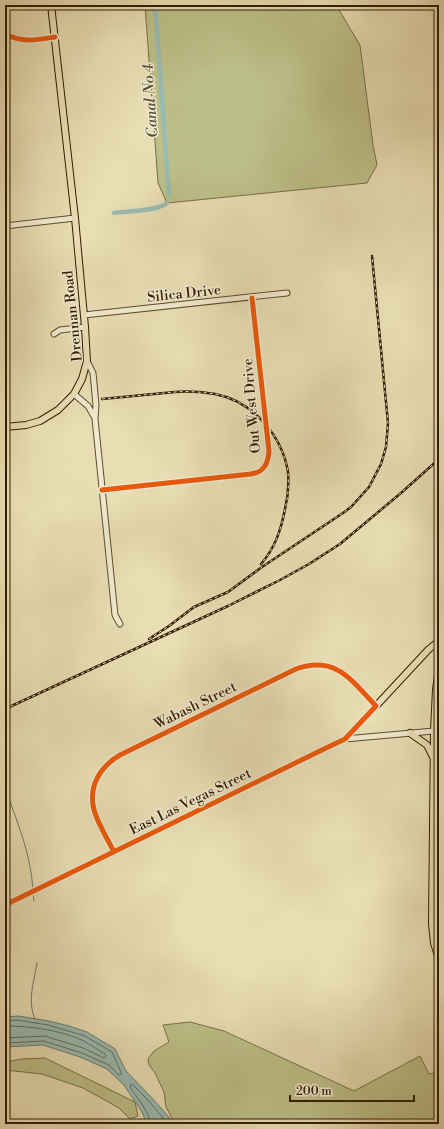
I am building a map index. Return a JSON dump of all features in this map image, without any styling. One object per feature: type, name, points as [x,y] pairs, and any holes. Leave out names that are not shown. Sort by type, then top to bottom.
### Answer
[{"type":"main road","name":"Drennan Road","points":[[51,5],[75,218],[87,361]]},
{"type":"main road","points":[[5,427],[26,425],[46,418],[58,410],[74,394],[82,379],[87,361]]},
{"type":"main road","points":[[376,706],[429,649],[439,641]]},
{"type":"main road","points":[[439,669],[436,689],[434,731],[432,924],[434,942],[439,958]]},
{"type":"main road","points":[[410,733],[426,745],[434,760]]},
{"type":"street","points":[[5,34],[16,39],[26,40],[55,37]]},
{"type":"street","points":[[5,226],[75,218]]},
{"type":"street","name":"Silica Drive","points":[[84,316],[286,294]]},
{"type":"street","name":"Out West Drive","points":[[102,490],[251,474],[264,468],[268,460],[269,451],[252,298]]},
{"type":"street","points":[[54,334],[60,330],[85,327]]},
{"type":"street","name":"Drennan Road","points":[[87,361],[93,373],[96,405],[95,419],[115,615],[120,624]]},
{"type":"street","points":[[74,394],[88,406],[95,419]]},
{"type":"street","name":"Wabash Street","points":[[114,852],[96,816],[93,804],[93,793],[96,780],[102,769],[112,759],[296,669],[309,665],[317,664],[330,666],[344,673],[376,706]]},
{"type":"street","name":"East Las Vegas Street","points":[[5,905],[345,739],[376,706]]},
{"type":"street","name":"East Las Vegas Street","points":[[345,739],[434,731]]},
{"type":"green space","points":[[145,5],[336,5],[360,45],[377,165],[367,183],[167,203],[158,183]]},
{"type":"green space","points":[[190,1022],[224,1031],[354,1091],[420,1056],[429,1074],[439,1072],[439,1124],[175,1124],[166,1107],[164,1092],[155,1073],[149,1065],[148,1059],[154,1051],[169,1042],[163,1025]]},
{"type":"green space","points":[[45,1058],[135,1102],[138,1116],[130,1119],[119,1108],[83,1088],[42,1074],[5,1070],[5,1062],[22,1059]]},
{"type":"water","points":[[18,1016],[49,1021],[87,1032],[115,1049],[126,1071],[169,1117],[173,1124],[147,1124],[142,1112],[124,1085],[107,1069],[80,1057],[43,1045],[5,1047],[5,1017]]},
{"type":"waterway","name":"Canal No 4","points":[[155,5],[169,195]]},
{"type":"waterway","name":"Canal No 4","points":[[114,213],[157,208],[167,203]]},
{"type":"waterway","points":[[5,788],[19,825],[32,877],[33,890]]},
{"type":"waterway","points":[[33,893],[34,901]]},
{"type":"waterway","points":[[35,1019],[31,998],[37,963]]},
{"type":"railway","points":[[149,639],[194,607],[228,592],[262,567],[343,513],[351,507],[369,487],[381,464],[386,447],[388,423],[372,256]]},
{"type":"railway","points":[[102,399],[180,392],[210,393],[229,398],[241,404],[253,412],[263,422],[272,433],[285,458],[288,472],[288,491],[283,517],[274,545],[261,564]]},
{"type":"railway","points":[[5,709],[228,606],[309,564],[340,544],[439,459]]},
{"type":"cycle path","points":[[5,34],[24,40],[55,37]]},
{"type":"cycle path","points":[[102,490],[251,474],[264,467],[268,460],[269,451],[252,298]]},
{"type":"cycle path","points":[[5,905],[324,749],[345,739],[376,706],[359,687],[342,672],[322,665],[310,666],[296,669],[120,755],[101,771],[94,785],[93,793],[94,810],[100,826],[103,831],[111,847],[114,852]]}]
